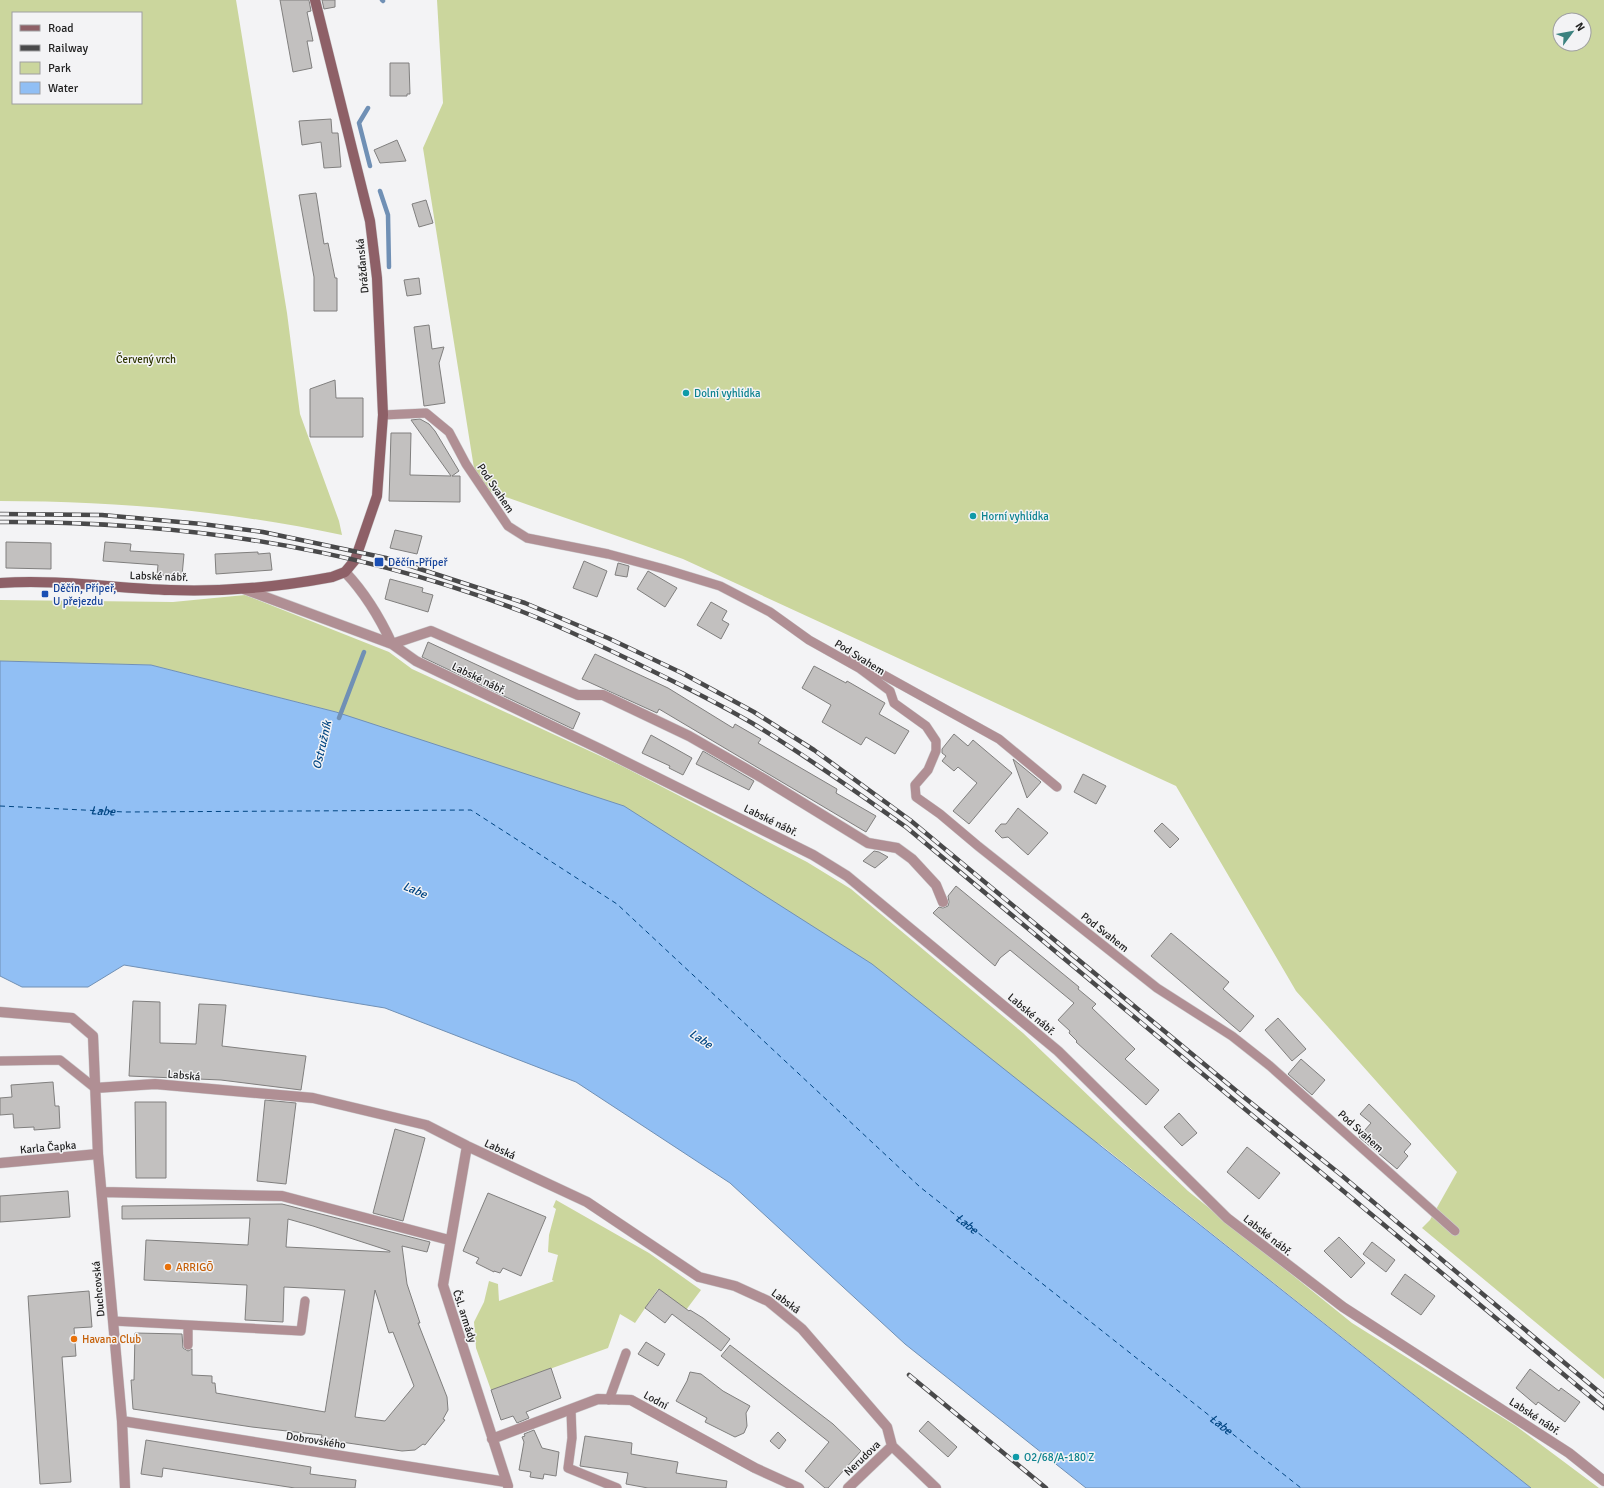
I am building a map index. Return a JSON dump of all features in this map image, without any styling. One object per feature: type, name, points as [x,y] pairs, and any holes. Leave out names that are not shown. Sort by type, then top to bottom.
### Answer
[{"type":"street","name":"Drážďanská","points":[[315,0],[370,221],[376,278],[383,415],[377,496],[355,560],[345,572]]},
{"type":"street","name":"Labské nábř.","points":[[0,583],[67,582],[170,590],[244,589],[318,580],[345,572]]},
{"type":"street","points":[[345,572],[356,583],[382,622],[392,644]]},
{"type":"street","name":"Labské nábř.","points":[[244,589],[392,644],[416,661],[813,855],[847,876],[1058,1051],[1227,1218],[1343,1307],[1568,1453],[1604,1481]]},
{"type":"street","name":"Labské nábř.","points":[[392,644],[431,631],[578,694],[603,695],[689,736],[764,779],[868,843],[897,848],[912,859],[936,885],[943,902]]},
{"type":"street","points":[[0,1012],[72,1018],[93,1036],[96,1088]]},
{"type":"street","name":"Labská","points":[[96,1088],[155,1084],[313,1098],[426,1124],[467,1146],[587,1202],[699,1277],[735,1286],[768,1301],[802,1329],[887,1427],[892,1446]]},
{"type":"street","name":"Duchcovská","points":[[96,1088],[98,1154],[122,1421],[125,1488]]},
{"type":"street","name":"Čsl. armády","points":[[467,1146],[449,1240],[443,1285],[508,1485]]},
{"type":"street","name":"Karla Čapka","points":[[0,1163],[98,1154]]},
{"type":"street","points":[[102,1192],[282,1196],[449,1240]]},
{"type":"street","name":"Lodní","points":[[492,1439],[598,1399],[631,1400],[755,1468],[799,1488]]},
{"type":"street","name":"Dobrovského","points":[[122,1421],[508,1485]]},
{"type":"street","points":[[892,1446],[936,1488]]},
{"type":"street","name":"Nerudova","points":[[848,1488],[892,1446]]},
{"type":"lane","name":"Pod Svahem","points":[[383,415],[426,413],[449,432],[466,464],[508,526],[528,538],[608,554],[720,586],[770,612],[808,640],[859,668],[890,692],[894,703],[926,726],[936,741],[936,751],[928,770],[915,785],[916,797],[940,814],[1157,988],[1232,1036],[1270,1066],[1455,1231]]},
{"type":"lane","name":"Pod Svahem","points":[[808,640],[853,658],[998,739],[1036,768],[1056,787]]},
{"type":"lane","points":[[0,1061],[60,1060],[96,1088]]},
{"type":"lane","points":[[113,1321],[301,1331],[305,1301]]},
{"type":"lane","points":[[188,1325],[188,1345]]},
{"type":"lane","points":[[608,1400],[626,1353]]},
{"type":"lane","points":[[570,1410],[572,1438],[568,1468],[617,1488]]},
{"type":"green space","name":"Červený vrch","points":[[0,0],[236,0],[287,313],[300,414],[339,521],[342,535],[257,520],[172,509],[129,505],[43,501],[0,501]]},
{"type":"green space","points":[[437,0],[1604,0],[1604,1379],[1422,1228],[1430,1220],[1457,1172],[1296,991],[1176,786],[683,559],[477,487],[423,148],[443,103]]},
{"type":"green space","points":[[245,595],[389,652],[412,669],[622,766],[807,862],[851,889],[1023,1033],[1188,1191],[1352,1323],[1516,1426],[1599,1488],[1531,1488],[1101,1145],[336,712],[151,665],[0,661],[0,600],[173,602]]},
{"type":"green space","points":[[556,1200],[649,1253],[701,1290],[686,1310],[658,1289],[635,1323],[620,1314],[608,1348],[491,1390],[476,1348],[474,1322],[484,1302],[489,1281],[498,1284],[499,1301],[554,1281],[552,1280],[558,1255],[548,1252],[549,1235],[556,1209],[553,1207]]},
{"type":"water","name":"Labe","points":[[0,661],[151,665],[336,712],[624,806],[872,964],[1531,1488],[1086,1488],[905,1344],[730,1183],[576,1082],[385,1008],[124,965],[88,987],[22,987],[0,976]]},
{"type":"building","points":[[280,0],[309,0],[311,11],[307,12],[313,41],[307,41],[312,68],[293,72]]},
{"type":"building","points":[[322,0],[335,0],[335,7],[324,9]]},
{"type":"building","points":[[390,63],[409,63],[410,94],[407,94],[407,96],[390,96]]},
{"type":"building","points":[[331,119],[332,133],[338,133],[341,167],[324,168],[321,142],[302,145],[299,121]]},
{"type":"building","points":[[397,140],[406,161],[380,163],[374,150]]},
{"type":"building","points":[[316,193],[324,244],[328,243],[335,278],[337,278],[337,311],[314,311],[314,277],[299,195]]},
{"type":"building","points":[[426,200],[433,223],[419,227],[412,204]]},
{"type":"building","points":[[419,278],[421,294],[407,296],[404,280]]},
{"type":"building","points":[[429,325],[432,349],[444,347],[439,363],[445,403],[424,406],[414,327]]},
{"type":"building","points":[[335,380],[336,398],[363,398],[363,437],[310,437],[310,389]]},
{"type":"building","points":[[420,419],[429,424],[435,431],[459,471],[452,476],[460,476],[460,502],[389,501],[391,433],[411,433],[410,475],[451,476],[411,420]]},
{"type":"building","points":[[395,530],[422,536],[417,554],[390,548]]},
{"type":"building","points":[[6,542],[51,543],[51,569],[6,568]]},
{"type":"building","points":[[105,542],[131,544],[130,551],[184,554],[182,576],[157,575],[158,565],[103,561]]},
{"type":"building","points":[[258,552],[258,554],[270,553],[272,570],[216,574],[215,554]]},
{"type":"building","points":[[584,561],[607,571],[597,597],[573,588]]},
{"type":"building","points":[[618,563],[629,566],[627,577],[615,575]]},
{"type":"building","points":[[648,571],[677,588],[665,607],[637,589]]},
{"type":"building","points":[[390,579],[423,588],[422,592],[433,595],[428,612],[385,599]]},
{"type":"building","points":[[711,602],[727,611],[722,620],[729,624],[721,639],[697,625]]},
{"type":"building","points":[[428,642],[580,713],[573,729],[422,657]]},
{"type":"building","points":[[595,654],[668,688],[733,728],[735,724],[761,739],[758,743],[837,789],[836,793],[876,816],[866,832],[659,709],[657,713],[582,679]]},
{"type":"building","points":[[814,666],[846,683],[847,681],[885,703],[879,714],[909,731],[895,754],[866,737],[861,745],[822,722],[831,705],[802,688]]},
{"type":"building","points":[[954,734],[968,746],[973,740],[1012,773],[969,824],[953,811],[977,783],[958,767],[954,771],[942,761],[946,756],[942,753],[942,749]]},
{"type":"building","points":[[651,735],[692,758],[683,775],[669,768],[670,766],[642,753]]},
{"type":"building","points":[[703,751],[754,781],[749,790],[696,764]]},
{"type":"building","points":[[1013,759],[1041,782],[1027,798]]},
{"type":"building","points":[[1083,774],[1106,786],[1096,804],[1074,792]]},
{"type":"building","points":[[1018,808],[1048,833],[1028,855],[1008,837],[1002,838],[995,831],[1001,824],[1006,824]]},
{"type":"building","points":[[1162,823],[1179,839],[1170,848],[1154,831]]},
{"type":"building","points":[[874,851],[888,857],[875,868],[863,861]]},
{"type":"building","points":[[956,886],[1079,987],[1078,989],[1096,1004],[1092,1008],[1135,1049],[1125,1059],[1159,1090],[1146,1105],[1076,1042],[1077,1041],[1069,1033],[1070,1031],[1058,1020],[1074,1003],[1010,950],[1000,958],[995,966],[933,913],[939,907],[943,908],[948,906],[948,896]]},
{"type":"building","points":[[1171,933],[1229,982],[1223,989],[1254,1016],[1240,1032],[1151,956]]},
{"type":"building","points":[[133,1001],[160,1002],[160,1043],[196,1044],[199,1004],[226,1005],[222,1046],[306,1056],[301,1090],[221,1080],[129,1076]]},
{"type":"building","points":[[1278,1018],[1306,1049],[1292,1061],[1265,1030]]},
{"type":"building","points":[[1301,1059],[1325,1080],[1312,1095],[1288,1074]]},
{"type":"building","points":[[53,1082],[55,1106],[59,1106],[60,1128],[34,1130],[34,1127],[14,1128],[13,1114],[0,1115],[0,1098],[12,1097],[11,1085]]},
{"type":"building","points":[[265,1100],[296,1103],[286,1184],[257,1181]]},
{"type":"building","points":[[135,1102],[166,1102],[166,1178],[136,1178]]},
{"type":"building","points":[[1369,1104],[1411,1144],[1404,1152],[1408,1156],[1397,1169],[1359,1137],[1371,1123],[1360,1114]]},
{"type":"building","points":[[1179,1113],[1197,1133],[1182,1146],[1164,1127]]},
{"type":"building","points":[[395,1129],[425,1138],[403,1221],[373,1213]]},
{"type":"building","points":[[1247,1147],[1280,1173],[1259,1199],[1227,1172]]},
{"type":"building","points":[[68,1191],[70,1217],[0,1222],[0,1196]]},
{"type":"building","points":[[488,1193],[546,1217],[521,1276],[503,1268],[500,1273],[494,1272],[476,1263],[479,1258],[463,1251]]},
{"type":"building","points":[[282,1204],[430,1242],[427,1252],[402,1246],[407,1284],[420,1323],[418,1323],[447,1397],[448,1410],[443,1419],[445,1420],[425,1445],[423,1444],[415,1450],[402,1451],[321,1439],[322,1435],[252,1427],[133,1409],[131,1380],[134,1380],[135,1333],[182,1334],[183,1348],[188,1351],[192,1349],[192,1375],[212,1376],[212,1383],[215,1383],[216,1393],[325,1412],[345,1290],[284,1287],[283,1322],[245,1320],[247,1285],[144,1280],[146,1240],[248,1245],[250,1218],[122,1219],[122,1206]],"holes":[[[288,1219],[313,1226],[390,1252],[286,1247]],[[375,1290],[389,1333],[393,1332],[414,1386],[385,1421],[355,1417]]]},
{"type":"building","points":[[1339,1237],[1365,1263],[1351,1278],[1324,1251]]},
{"type":"building","points":[[1372,1242],[1395,1260],[1386,1272],[1363,1254]]},
{"type":"building","points":[[1405,1274],[1435,1296],[1421,1315],[1391,1294]]},
{"type":"building","points":[[659,1289],[689,1311],[690,1310],[703,1318],[730,1339],[721,1351],[672,1314],[665,1323],[645,1308]]},
{"type":"building","points":[[89,1291],[92,1327],[74,1328],[76,1356],[62,1357],[71,1482],[40,1484],[28,1296]]},
{"type":"building","points":[[646,1342],[665,1354],[658,1366],[638,1354]]},
{"type":"building","points":[[730,1345],[833,1424],[861,1451],[828,1488],[825,1488],[805,1471],[829,1442],[721,1356]]},
{"type":"building","points":[[551,1368],[561,1398],[526,1412],[529,1418],[517,1423],[513,1416],[501,1420],[491,1390]]},
{"type":"building","points":[[1530,1369],[1559,1391],[1561,1388],[1580,1402],[1565,1422],[1538,1402],[1536,1405],[1516,1388]]},
{"type":"building","points":[[690,1372],[701,1374],[723,1391],[750,1406],[746,1413],[747,1426],[744,1433],[735,1437],[705,1422],[707,1418],[676,1401],[687,1381]]},
{"type":"building","points":[[928,1421],[957,1447],[948,1457],[919,1431]]},
{"type":"building","points":[[534,1430],[542,1448],[559,1452],[556,1476],[544,1474],[543,1479],[530,1477],[531,1472],[519,1470],[524,1442],[522,1437],[525,1436],[524,1434]]},
{"type":"building","points":[[778,1432],[786,1440],[779,1449],[770,1441]]},
{"type":"building","points":[[585,1436],[632,1443],[631,1454],[678,1462],[676,1473],[727,1481],[726,1488],[648,1488],[626,1484],[628,1473],[580,1466]]},
{"type":"building","points":[[146,1440],[311,1467],[310,1474],[356,1480],[355,1488],[295,1488],[163,1468],[162,1477],[141,1474]]},
{"type":"waterway","name":"Ostružník","points":[[368,108],[359,123],[370,166]]},
{"type":"waterway","name":"Ostružník","points":[[380,191],[388,215],[389,267]]},
{"type":"waterway","name":"Ostružník","points":[[339,718],[364,652]]},
{"type":"ferry route","points":[[0,806],[125,812],[471,810],[617,904],[920,1187],[1301,1488]]},
{"type":"railway","points":[[0,514],[102,515],[202,524],[263,532],[386,558],[525,603],[608,638],[682,673],[754,712],[814,750],[910,820],[1245,1098],[1340,1174],[1604,1396]]},
{"type":"railway","points":[[0,522],[133,526],[200,533],[266,542],[396,570],[460,589],[550,623],[707,698],[752,723],[811,760],[906,827],[1604,1408]]},
{"type":"railway","points":[[909,1375],[1046,1488]]},
{"type":"place","name":"Dolní vyhlídka","points":[[686,393]]},
{"type":"place","name":"Horní vyhlídka","points":[[973,516]]},
{"type":"place","name":"Děčín-Přípeř","points":[[379,562]]},
{"type":"place","name":"Děčín, Přípeř, U přejezdu","points":[[45,594]]},
{"type":"place","name":"ARRIGŌ","points":[[168,1267]]},
{"type":"place","name":"Havana Club","points":[[74,1339]]},
{"type":"place","name":"O2/68/A-180 Z","points":[[1016,1457]]}]
